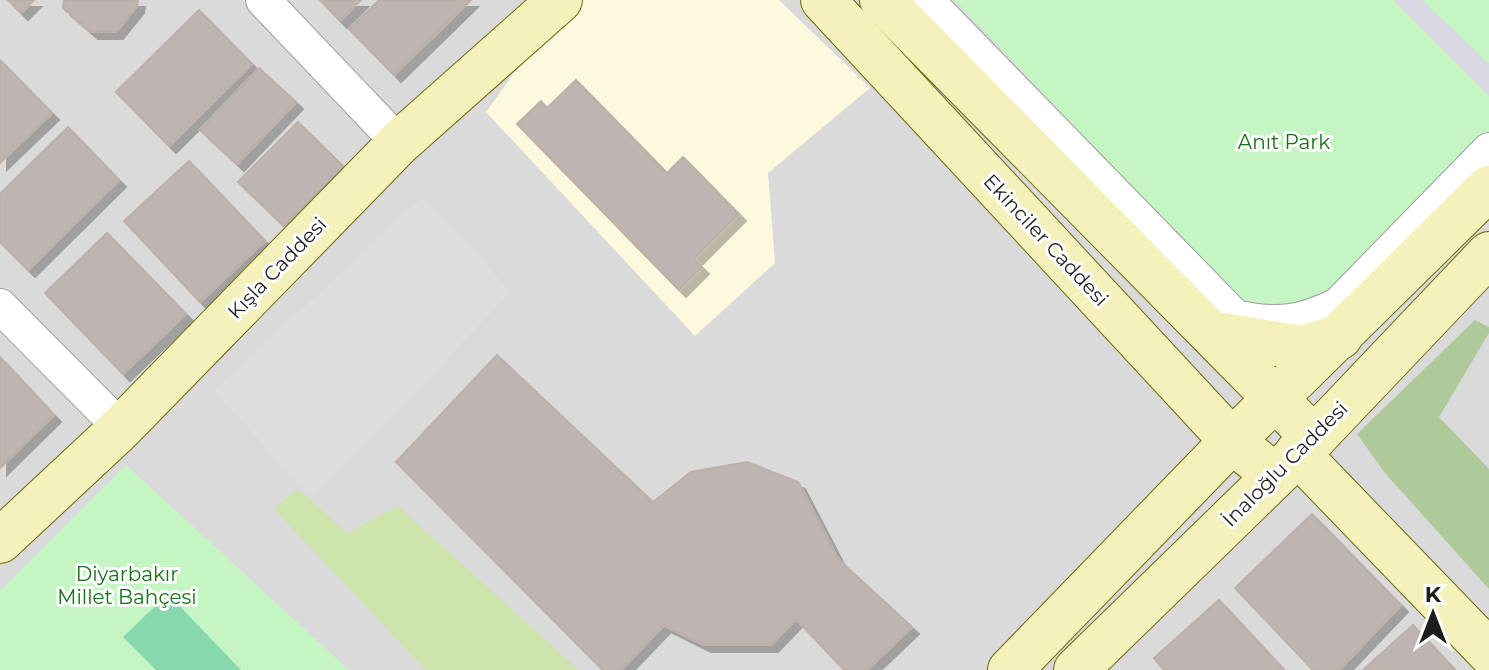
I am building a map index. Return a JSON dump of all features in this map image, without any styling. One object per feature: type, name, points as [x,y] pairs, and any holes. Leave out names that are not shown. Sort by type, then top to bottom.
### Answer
[{"type":"main road","name":"Kışla Caddesi","points":[[0,541],[121,428],[399,143],[560,0]]},
{"type":"main road","name":"Ekinciler Caddesi","points":[[823,0],[1232,441],[1295,455]]},
{"type":"main road","name":"Ekinciler Caddesi","points":[[882,0],[1277,399],[1295,455],[1489,652]]},
{"type":"main road","points":[[1010,670],[1232,441],[1489,188]]},
{"type":"main road","name":"İnaloğlu Caddesi","points":[[1076,670],[1295,455],[1489,254]]},
{"type":"main road","points":[[1211,333],[1301,348],[1340,337]]},
{"type":"street","points":[[263,0],[399,143]]},
{"type":"street","points":[[926,0],[1235,317],[1273,325],[1312,317],[1338,305],[1489,150]]},
{"type":"street","points":[[0,306],[121,428]]},
{"type":"shaded area","points":[[0,0],[1489,0],[1489,670],[0,670]]},
{"type":"shaded area","points":[[567,0],[779,0],[870,88],[768,173],[775,263],[695,336],[486,112]]},
{"type":"shaded area","points":[[1393,0],[1422,0],[1489,64],[1489,96]]},
{"type":"shaded area","points":[[423,197],[511,292],[312,497],[214,391]]},
{"type":"green space","name":"Anıt Park","points":[[955,0],[1489,0],[1489,133],[1331,297],[1287,316],[1234,297]]},
{"type":"green space","points":[[1475,320],[1489,327],[1489,333],[1439,417],[1489,469],[1489,589],[1385,473],[1357,434]]},
{"type":"green space","name":"Diyarbakır Millet Bahçesi","points":[[126,465],[349,670],[0,670],[0,591]]},
{"type":"green space","points":[[299,489],[347,533],[398,506],[579,670],[426,670],[273,508]]},
{"type":"green space","points":[[168,594],[241,670],[156,670],[123,637]]},
{"type":"building","points":[[8,0],[34,0],[21,13]]},
{"type":"building","points":[[64,0],[138,0],[137,6],[116,32],[91,32],[63,8]]},
{"type":"building","points":[[320,0],[361,0],[340,21]]},
{"type":"building","points":[[379,0],[471,0],[394,75],[349,29]]},
{"type":"building","points":[[199,10],[252,64],[169,146],[116,92]]},
{"type":"building","points":[[0,60],[52,113],[0,163]]},
{"type":"building","points":[[259,68],[296,102],[237,164],[200,130]]},
{"type":"building","points":[[576,80],[667,173],[683,157],[739,214],[694,259],[702,267],[679,290],[517,124],[541,101],[547,108]]},
{"type":"building","points":[[298,122],[343,166],[284,226],[238,182]]},
{"type":"building","points":[[68,127],[119,180],[28,270],[0,242],[0,194]]},
{"type":"building","points":[[189,161],[265,241],[200,302],[124,221]]},
{"type":"building","points":[[107,233],[186,314],[123,374],[45,293]]},
{"type":"building","points":[[497,355],[653,502],[691,472],[747,462],[798,482],[838,559],[912,627],[867,670],[844,670],[796,619],[771,645],[704,645],[664,625],[621,670],[603,670],[396,462]]},
{"type":"building","points":[[0,357],[54,415],[0,468]]},
{"type":"building","points":[[1312,514],[1401,605],[1339,670],[1313,670],[1235,588]]},
{"type":"building","points":[[1219,600],[1284,670],[1164,670],[1154,658]]},
{"type":"building","points":[[1413,625],[1455,670],[1363,670]]}]
